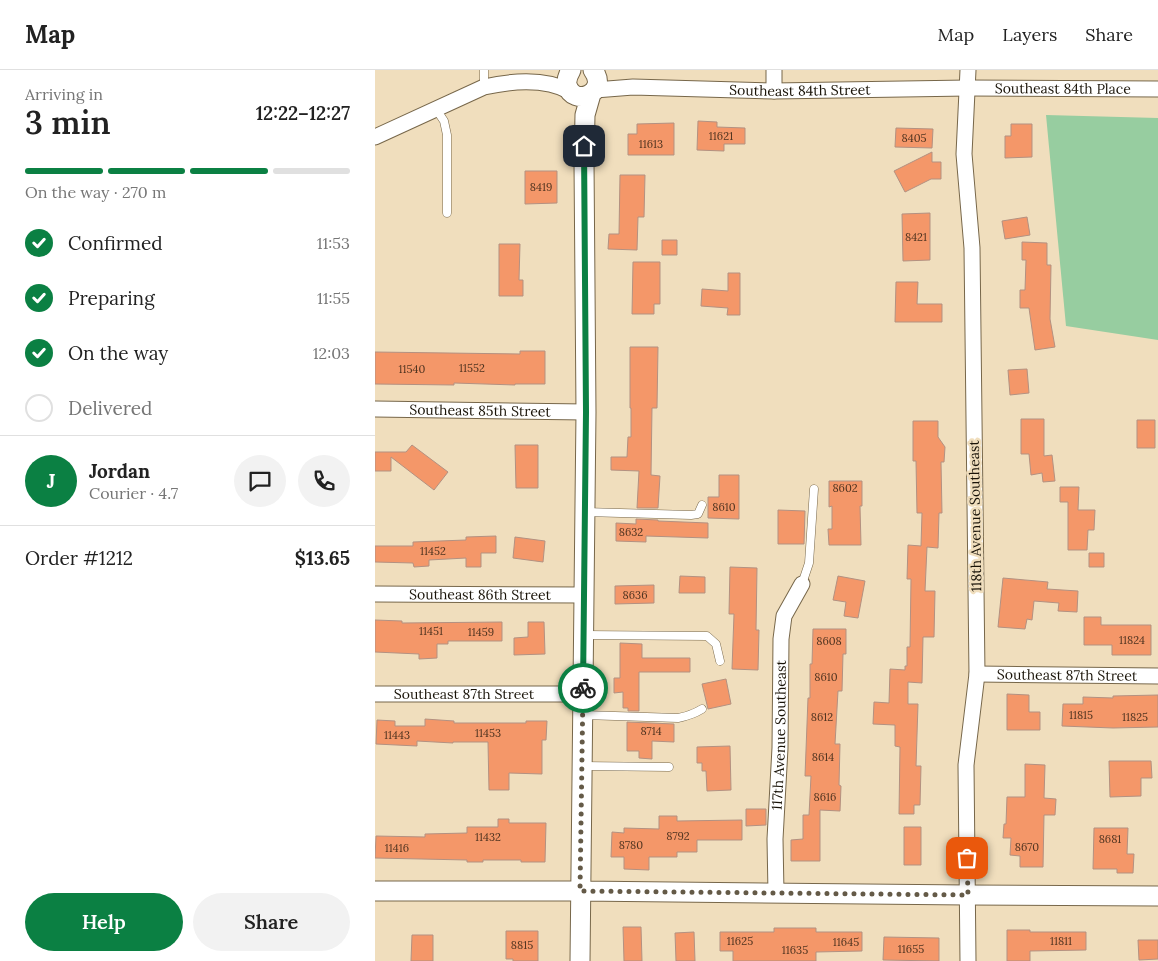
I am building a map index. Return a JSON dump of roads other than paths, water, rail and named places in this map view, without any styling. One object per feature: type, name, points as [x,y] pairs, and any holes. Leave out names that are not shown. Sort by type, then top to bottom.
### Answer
[{"type":"street","points":[[525,83],[559,75],[571,70]]},
{"type":"street","points":[[571,70],[567,77],[568,87],[588,82]]},
{"type":"street","points":[[774,70],[774,91]]},
{"type":"street","name":"118th Avenue Southeast","points":[[968,70],[964,154],[973,248],[977,674],[967,765],[968,961]]},
{"type":"street","points":[[375,137],[483,87],[508,83],[547,83],[563,88],[588,82]]},
{"type":"street","points":[[580,961],[586,412],[583,162],[588,82]]},
{"type":"street","name":"Southeast 84th Street","points":[[588,82],[633,87],[774,91],[968,88]]},
{"type":"street","name":"Southeast 84th Place","points":[[968,88],[1155,89]]},
{"type":"street","name":"Southeast 85th Street","points":[[375,409],[586,412]]},
{"type":"street","name":"117th Avenue Southeast","points":[[776,893],[775,839],[781,748],[781,639],[784,616],[802,584]]},
{"type":"street","name":"Southeast 86th Street","points":[[375,594],[584,595]]},
{"type":"street","name":"Southeast 87th Street","points":[[977,674],[1158,676]]},
{"type":"street","name":"Southeast 87th Street","points":[[375,694],[583,694]]},
{"type":"street","points":[[375,891],[1158,896]]},
{"type":"lane","points":[[483,87],[484,70]]},
{"type":"lane","points":[[435,109],[444,121],[447,135],[447,213]]},
{"type":"lane","points":[[802,584],[809,563],[814,488]]},
{"type":"lane","points":[[585,512],[691,515],[698,514],[702,505]]},
{"type":"lane","points":[[584,635],[707,636],[716,644],[720,661]]},
{"type":"lane","points":[[583,715],[678,718],[688,716],[702,709]]},
{"type":"lane","points":[[582,766],[669,767]]}]
